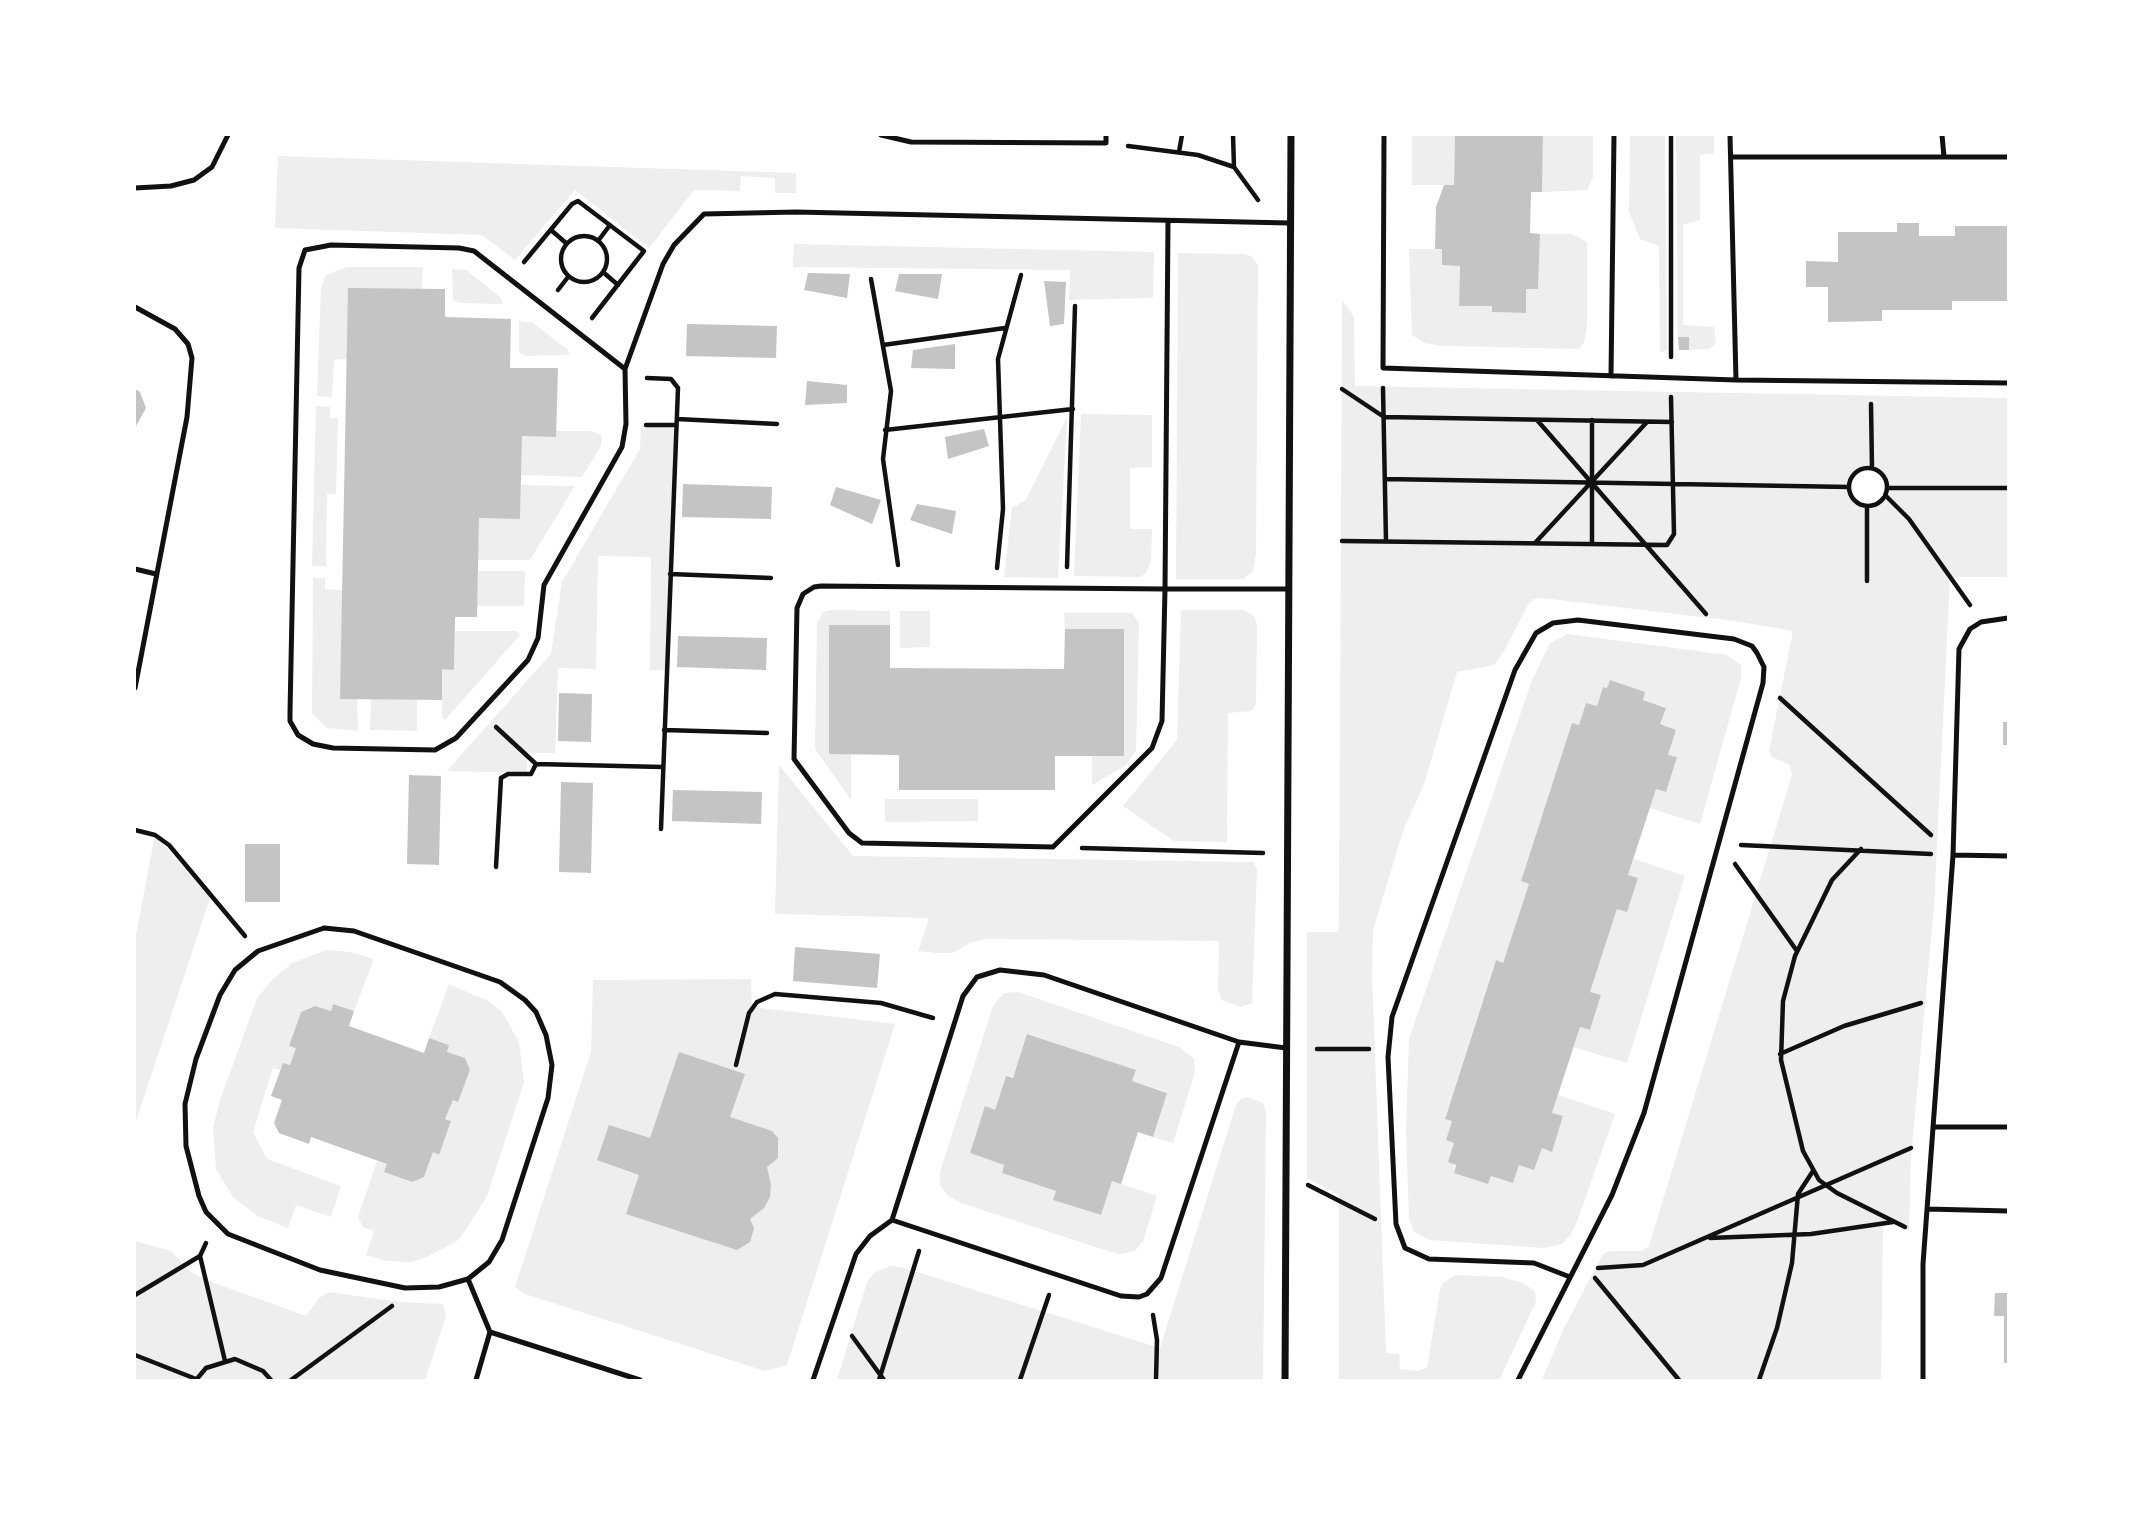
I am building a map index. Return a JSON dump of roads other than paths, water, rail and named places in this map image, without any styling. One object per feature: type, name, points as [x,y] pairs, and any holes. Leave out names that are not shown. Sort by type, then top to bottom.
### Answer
[{"type":"street","points":[[1285,1380],[1291,135]]},
{"type":"lane","points":[[135,188],[171,186],[194,180],[212,167],[228,135]]},
{"type":"lane","points":[[881,135],[911,142],[1106,143],[1106,135]]},
{"type":"lane","points":[[1384,135],[1383,368],[1736,380],[2008,383]]},
{"type":"lane","points":[[1611,376],[1614,135]]},
{"type":"lane","points":[[1730,135],[1736,380]]},
{"type":"lane","points":[[1942,135],[1944,157]]},
{"type":"lane","points":[[1731,156],[2008,157]]},
{"type":"lane","points":[[625,369],[474,251],[459,248],[331,245],[311,246],[301,254],[290,721],[305,740],[322,746],[427,752],[450,744],[533,653],[538,638],[544,585],[619,455],[626,428],[625,369],[668,255],[692,223],[711,212],[1289,223]]},
{"type":"lane","points":[[1168,221],[1165,589],[1159,736],[1152,748],[1054,847],[862,843],[849,833],[796,766],[793,752],[797,616],[803,594],[821,586],[1066,589],[1165,589],[1287,589]]},
{"type":"lane","points":[[135,307],[175,329],[188,344],[192,358],[187,417],[135,688]]},
{"type":"lane","points":[[135,569],[156,574]]},
{"type":"lane","points":[[1923,1380],[1925,1236],[1953,855],[1959,649],[1970,629],[1981,622],[2008,618]]},
{"type":"lane","points":[[1518,1380],[1577,1266],[1635,1143],[1763,683],[1764,667],[1757,653],[1743,641],[1578,620],[1544,627],[1529,641],[1515,670],[1397,1000],[1388,1049],[1397,1230],[1405,1248],[1421,1257],[1534,1263],[1570,1277]]},
{"type":"lane","points":[[1953,855],[2008,856]]},
{"type":"lane","points":[[324,928],[355,931],[500,982],[514,990],[536,1012],[551,1049],[552,1081],[548,1098],[502,1240],[489,1262],[468,1279],[416,1289],[347,1278],[265,1251],[228,1234],[206,1212],[191,1171],[186,1146],[185,1104],[196,1059],[220,995],[235,970],[258,951],[324,928]]},
{"type":"lane","points":[[813,1380],[856,1254],[870,1236],[892,1220],[963,996],[977,977],[988,972],[1014,971],[1080,985],[1239,1042],[1286,1048]]},
{"type":"lane","points":[[892,1220],[1121,1296],[1139,1297],[1147,1294],[1161,1278],[1239,1042]]},
{"type":"lane","points":[[1933,1127],[2008,1128]]},
{"type":"lane","points":[[1927,1209],[2008,1211]]},
{"type":"lane","points":[[468,1279],[490,1332],[476,1380]]},
{"type":"lane","points":[[490,1332],[640,1380]]}]
